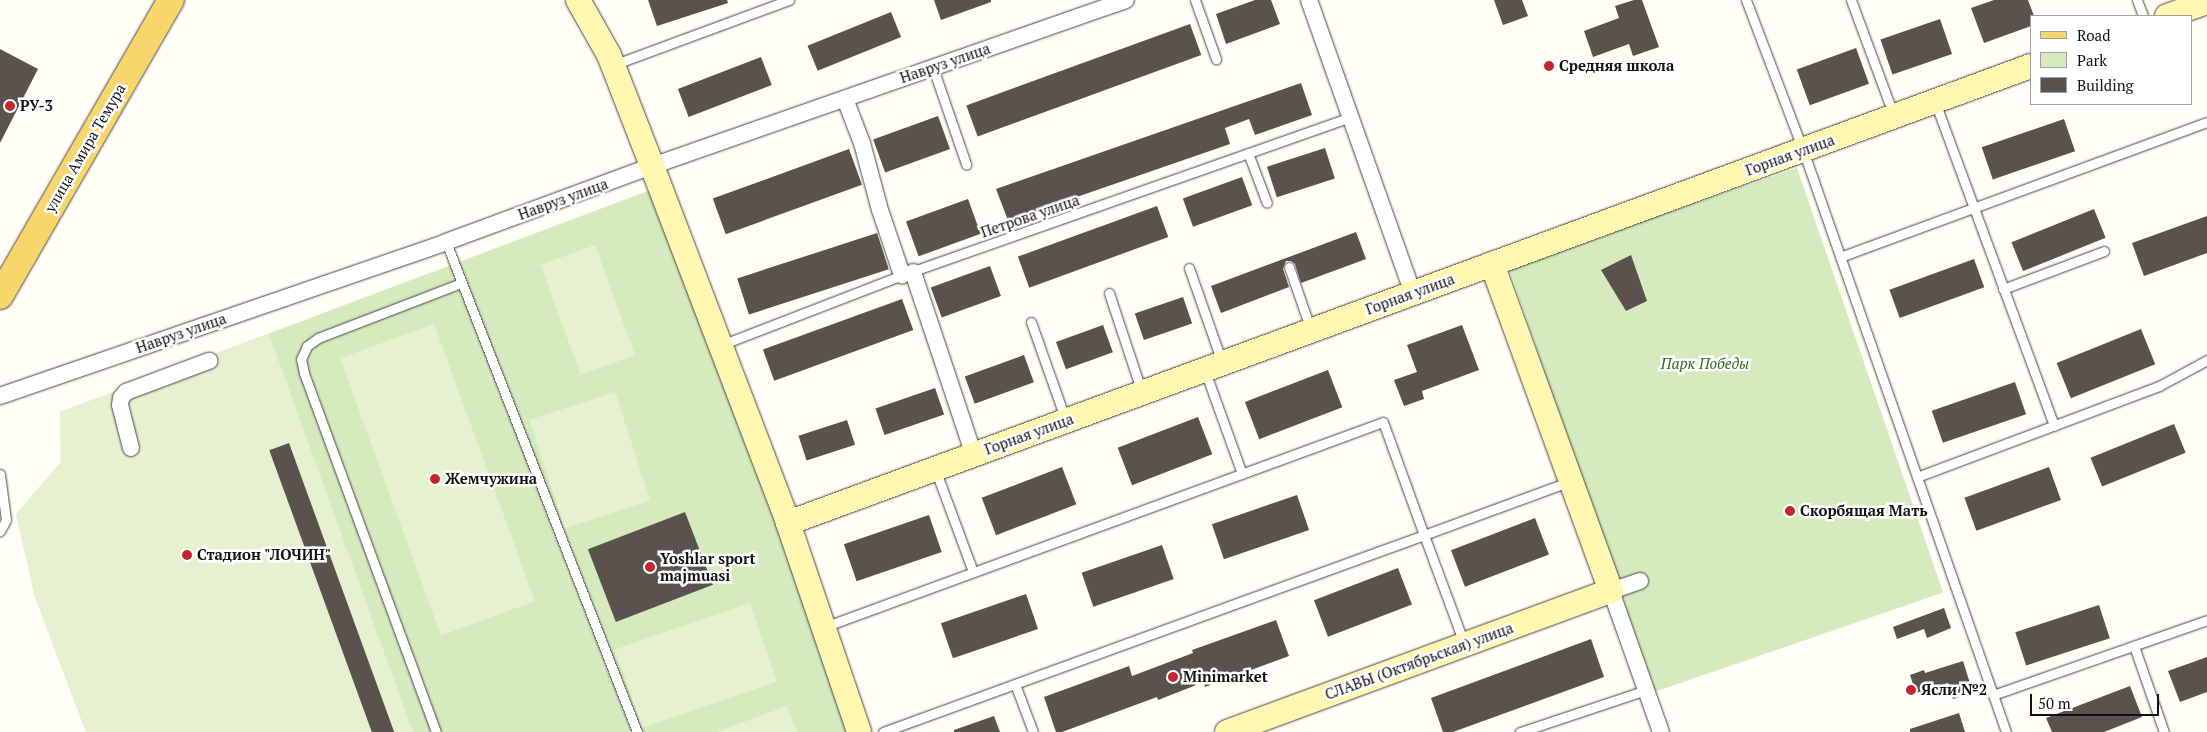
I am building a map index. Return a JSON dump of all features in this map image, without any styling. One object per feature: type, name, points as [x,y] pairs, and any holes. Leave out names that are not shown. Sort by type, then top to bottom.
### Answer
[{"type":"main road","name":"улица Амира Темура","points":[[3,284],[171,0]]},
{"type":"street","points":[[578,0],[613,65],[652,166],[788,523],[859,732]]},
{"type":"street","name":"Навруз улица","points":[[0,396],[446,242],[652,166],[1126,0]]},
{"type":"street","points":[[1309,0],[1413,293]]},
{"type":"street","points":[[2170,15],[2207,2]]},
{"type":"street","name":"Горная улица","points":[[788,523],[2030,66]]},
{"type":"street","points":[[845,99],[862,143],[880,210],[908,273],[974,454]]},
{"type":"street","points":[[1492,264],[1662,732]]},
{"type":"street","points":[[130,448],[120,405],[121,398],[126,392],[209,361]]},
{"type":"street","points":[[1611,591],[1640,581]]},
{"type":"street","name":"СЛАВЫ (Октябрьская) улица","points":[[1227,732],[1464,643],[1611,591]]},
{"type":"lane","points":[[613,65],[789,0]]},
{"type":"lane","points":[[1194,0],[1216,60]]},
{"type":"lane","points":[[1746,0],[1803,150],[2006,732]]},
{"type":"lane","points":[[1851,0],[1894,116]]},
{"type":"lane","points":[[2137,0],[2143,15]]},
{"type":"lane","points":[[933,68],[966,164]]},
{"type":"lane","points":[[1935,102],[2054,426]]},
{"type":"lane","name":"Петрова улица","points":[[720,345],[908,273],[1350,117]]},
{"type":"lane","points":[[1840,258],[2207,122]]},
{"type":"lane","points":[[1248,154],[1267,203]]},
{"type":"lane","points":[[446,242],[637,732]]},
{"type":"lane","points":[[2004,289],[2104,251]]},
{"type":"lane","points":[[1289,267],[1311,330]]},
{"type":"lane","points":[[1189,268],[1242,474]]},
{"type":"lane","points":[[436,732],[304,373],[301,359],[307,346],[318,338],[462,283]]},
{"type":"lane","points":[[1109,293],[1142,393]]},
{"type":"lane","points":[[1031,322],[1066,421]]},
{"type":"lane","points":[[1917,477],[2159,386],[2207,360]]},
{"type":"lane","points":[[824,627],[1383,422],[1464,643]]},
{"type":"lane","points":[[935,469],[973,572]]},
{"type":"lane","points":[[0,474],[6,520],[0,531]]},
{"type":"lane","points":[[883,732],[1571,481]]},
{"type":"lane","points":[[1993,695],[2207,620]]},
{"type":"lane","points":[[2134,646],[2164,732]]},
{"type":"lane","points":[[1015,684],[1033,732]]},
{"type":"lane","points":[[1520,732],[1646,690]]},
{"type":"green space","name":"Парк Победы","points":[[1797,168],[1943,593],[1655,692],[1509,267]]},
{"type":"green space","points":[[653,189],[801,581],[850,732],[86,732],[35,597],[16,514],[61,462],[60,412]]},
{"type":"green space","points":[[595,245],[635,355],[581,375],[540,265]]},
{"type":"green space","name":"Жемчужина","points":[[434,324],[535,601],[441,635],[340,358]]},
{"type":"green space","name":"Стадион \"ЛОЧИН\"","points":[[269,334],[413,732],[86,732],[35,597],[16,514],[61,462],[60,412]]},
{"type":"green space","points":[[615,392],[650,500],[565,528],[529,420]]},
{"type":"green space","points":[[750,603],[777,681],[642,728],[615,650]]},
{"type":"green space","points":[[787,706],[797,732],[716,732]]},
{"type":"building","points":[[648,0],[727,0],[728,3],[657,26]]},
{"type":"building","points":[[934,0],[991,0],[991,2],[941,20]]},
{"type":"building","points":[[1255,0],[1271,0],[1280,24],[1226,44],[1216,14]]},
{"type":"building","points":[[1494,0],[1522,0],[1528,16],[1503,25]]},
{"type":"building","points":[[1634,0],[1642,0],[1659,47],[1633,56],[1629,44],[1593,57],[1584,31],[1619,18],[1615,6]]},
{"type":"building","points":[[1994,0],[2028,0],[2034,15],[2030,15],[2030,26],[1984,43],[1971,8]]},
{"type":"building","points":[[891,12],[901,37],[818,71],[808,46]]},
{"type":"building","points":[[1940,19],[1952,54],[1892,74],[1880,40]]},
{"type":"building","points":[[1190,24],[1201,55],[978,136],[966,105]]},
{"type":"building","points":[[1856,48],[1869,84],[1810,105],[1797,70]]},
{"type":"building","name":"РУ-3","points":[[0,49],[38,69],[0,143]]},
{"type":"building","points":[[761,57],[772,85],[689,117],[678,89]]},
{"type":"building","points":[[1301,83],[1312,115],[1255,135],[1249,119],[1225,128],[1230,144],[1068,200],[1009,223],[996,189]]},
{"type":"building","points":[[938,116],[950,149],[885,172],[873,140]]},
{"type":"building","points":[[2064,119],[2075,151],[1993,179],[1982,147]]},
{"type":"building","points":[[1325,148],[1335,178],[1277,197],[1267,167]]},
{"type":"building","points":[[849,149],[862,185],[726,234],[713,199]]},
{"type":"building","points":[[1242,177],[1252,205],[1193,227],[1183,199]]},
{"type":"building","points":[[968,199],[981,234],[919,256],[906,222]]},
{"type":"building","points":[[1157,206],[1168,237],[1029,288],[1018,257]]},
{"type":"building","points":[[2094,209],[2106,238],[2023,271],[2011,242]]},
{"type":"building","points":[[2207,216],[2207,253],[2144,276],[2132,243]]},
{"type":"building","points":[[1356,232],[1366,259],[1301,283],[1295,264],[1291,261],[1286,261],[1283,269],[1289,287],[1221,313],[1211,286]]},
{"type":"building","points":[[877,233],[889,269],[749,315],[737,278]]},
{"type":"building","points":[[1631,255],[1647,301],[1626,311],[1601,270]]},
{"type":"building","points":[[1974,259],[1984,287],[1900,318],[1889,290]]},
{"type":"building","points":[[990,266],[1001,296],[942,318],[931,288]]},
{"type":"building","points":[[1183,297],[1192,323],[1144,340],[1135,314]]},
{"type":"building","points":[[902,299],[913,330],[774,381],[763,350]]},
{"type":"building","points":[[1103,325],[1113,352],[1066,369],[1056,342]]},
{"type":"building","points":[[1462,325],[1479,370],[1422,391],[1424,399],[1404,406],[1394,380],[1417,372],[1407,345]]},
{"type":"building","points":[[2141,329],[2155,364],[2071,398],[2057,363]]},
{"type":"building","points":[[1024,355],[1034,382],[975,404],[965,377]]},
{"type":"building","points":[[1328,370],[1342,407],[1259,439],[1245,402]]},
{"type":"building","points":[[2015,382],[2026,414],[1943,443],[1932,411]]},
{"type":"building","points":[[935,388],[944,414],[885,435],[875,409]]},
{"type":"building","points":[[1198,417],[1212,454],[1132,485],[1118,448]]},
{"type":"building","points":[[847,420],[855,445],[807,460],[798,436]]},
{"type":"building","points":[[2174,424],[2186,453],[2102,486],[2091,458]]},
{"type":"building","points":[[289,443],[394,732],[372,732],[269,450]]},
{"type":"building","points":[[1062,467],[1076,504],[996,535],[982,498]]},
{"type":"building","points":[[2049,467],[2061,500],[1976,531],[1964,498]]},
{"type":"building","points":[[1297,495],[1309,530],[1224,559],[1212,524]]},
{"type":"building","name":"Yoshlar sport majmuasi","points":[[685,512],[713,585],[616,622],[588,549]]},
{"type":"building","points":[[929,515],[942,552],[857,581],[844,544]]},
{"type":"building","points":[[1535,518],[1549,554],[1465,587],[1451,550]]},
{"type":"building","points":[[1162,545],[1174,579],[1093,607],[1082,573]]},
{"type":"building","points":[[1398,568],[1412,604],[1328,637],[1314,600]]},
{"type":"building","points":[[1026,594],[1038,629],[953,658],[941,623]]},
{"type":"building","points":[[2099,605],[2110,638],[2026,665],[2015,632]]},
{"type":"building","points":[[1944,608],[1951,628],[1927,638],[1924,629],[1897,639],[1893,627]]},
{"type":"building","points":[[1276,620],[1289,656],[1205,687],[1204,682],[1158,700],[1157,697],[1062,732],[1056,732],[1044,697],[1129,666],[1132,676],[1193,653],[1192,650]]},
{"type":"building","points":[[1591,639],[1604,677],[1453,732],[1443,732],[1431,698]]},
{"type":"building","points":[[2207,657],[2207,692],[2180,702],[2168,671]]},
{"type":"building","points":[[1963,661],[1973,693],[1953,699],[1948,683],[1916,693],[1910,675],[1924,670],[1925,673]]},
{"type":"building","points":[[2130,686],[2142,717],[2104,732],[2052,732],[2046,718]]},
{"type":"building","points":[[1959,713],[1965,732],[1910,732],[1910,729]]},
{"type":"building","points":[[994,716],[1000,732],[954,732],[954,730]]},
{"type":"place","name":"Средняя школа","points":[[1549,66]]},
{"type":"place","name":"РУ-3","points":[[10,106]]},
{"type":"place","name":"Жемчужина","points":[[435,479]]},
{"type":"place","name":"Скорбящая Мать","points":[[1790,511]]},
{"type":"place","name":"Стадион \"ЛОЧИН\"","points":[[187,555]]},
{"type":"place","name":"Yoshlar sport majmuasi","points":[[650,567]]},
{"type":"place","name":"Minimarket","points":[[1173,677]]},
{"type":"place","name":"Ясли №2","points":[[1911,690]]}]
